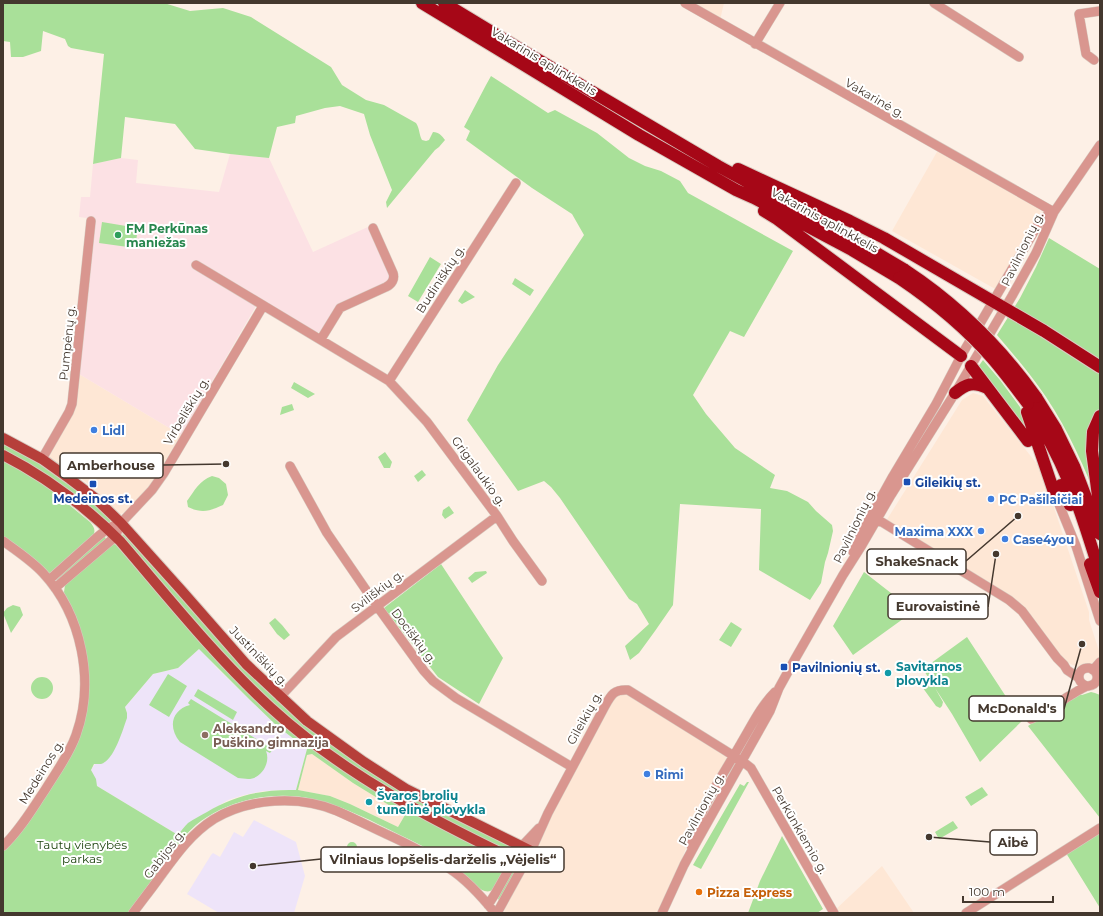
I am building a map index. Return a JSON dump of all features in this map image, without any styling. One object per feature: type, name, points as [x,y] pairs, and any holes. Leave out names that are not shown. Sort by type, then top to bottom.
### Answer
[{"type":"highway","name":"Vakarinis aplinkkelis","points":[[422,3],[615,121],[736,190],[902,274],[946,299],[980,330],[1017,370],[1029,402],[1068,478],[1100,573]]},
{"type":"highway","name":"Vakarinis aplinkkelis","points":[[444,3],[718,166],[858,242],[902,274],[961,326],[992,358],[1029,402],[1056,429],[1083,488],[1100,534]]},
{"type":"highway","points":[[688,148],[713,157],[850,220],[1005,308],[1100,367]]},
{"type":"highway","points":[[736,190],[963,353]]},
{"type":"highway","points":[[971,366],[1028,441]]},
{"type":"highway","points":[[955,393],[962,387],[968,385],[975,384],[987,388]]},
{"type":"highway","points":[[1029,402],[1030,419],[1057,488],[1074,514],[1100,592]]},
{"type":"highway","points":[[1100,416],[1093,432],[1092,451],[1100,512]]},
{"type":"main road","name":"Justiniškių g.","points":[[3,438],[42,459],[95,498],[121,523],[246,664],[317,728],[364,762],[394,781],[436,804],[526,848]]},
{"type":"main road","points":[[3,455],[19,463],[56,487],[107,528],[233,671],[270,707],[309,740],[361,776],[408,805],[519,861]]},
{"type":"main road","name":"Gileikių g.","points":[[519,861],[526,848]]},
{"type":"street","name":"Vakarinė g.","points":[[685,3],[1054,212]]},
{"type":"street","points":[[755,44],[780,3]]},
{"type":"street","points":[[934,3],[1019,57]]},
{"type":"street","points":[[1094,60],[1086,54],[1079,14],[1100,11]]},
{"type":"street","points":[[1054,212],[1100,145]]},
{"type":"street","name":"Budiniškių g.","points":[[385,378],[516,183]]},
{"type":"street","name":"Pavilnionių g.","points":[[874,517],[893,476],[936,404],[963,353],[1039,223],[1045,217],[1054,212]]},
{"type":"street","name":"Pavilnionių g.","points":[[662,913],[688,857],[738,758],[770,711],[779,688],[843,575],[858,540],[901,478],[955,393],[1036,253],[1054,212]]},
{"type":"street","name":"Pumpėnų g.","points":[[42,459],[66,418],[72,404],[91,221]]},
{"type":"street","points":[[320,339],[340,308],[390,285],[392,282],[394,275],[373,228]]},
{"type":"street","name":"Grigalaukio g.","points":[[196,265],[385,378],[428,422],[497,516],[542,581]]},
{"type":"street","name":"Virbeliškių g.","points":[[121,523],[152,490],[164,473],[263,306]]},
{"type":"street","points":[[963,353],[971,366]]},
{"type":"street","name":"Dociškių g.","points":[[290,466],[321,522],[377,606],[416,661],[433,681],[456,698],[572,767]]},
{"type":"street","points":[[1057,488],[1100,621]]},
{"type":"street","name":"Sviliškių g.","points":[[280,696],[336,637],[497,516]]},
{"type":"street","points":[[874,517],[998,593],[1018,607],[1067,670],[1079,679],[1081,684],[1100,689]]},
{"type":"street","points":[[49,580],[107,528],[121,523]]},
{"type":"street","points":[[55,588],[115,537],[121,523]]},
{"type":"street","name":"Medeinos g.","points":[[3,541],[37,567],[55,588],[68,610],[73,621],[82,653],[85,685],[81,717],[76,734],[63,763],[28,815],[3,846]]},
{"type":"street","points":[[1032,719],[1054,708],[1071,695],[1095,683],[1094,674],[1100,662]]},
{"type":"street","points":[[1064,665],[1094,674]]},
{"type":"street","points":[[1071,695],[1079,679],[1080,672],[1094,674]]},
{"type":"street","name":"Gileikių g.","points":[[526,848],[542,825],[612,694],[622,690],[628,690],[738,758]]},
{"type":"street","name":"Perkūnkiemio g.","points":[[738,758],[751,768],[834,913]]},
{"type":"street","name":"Gabijos g.","points":[[134,913],[180,850],[202,827],[229,811],[258,804],[285,801],[303,802],[336,810],[430,856],[450,869],[467,883],[496,913]]},
{"type":"street","points":[[966,913],[1100,828]]},
{"type":"street","name":"Gileikių g.","points":[[488,905],[519,861]]},
{"type":"street","name":"Gileikių g.","points":[[496,913],[519,861]]},
{"type":"shaded area","points":[[690,3],[724,3],[720,20]]},
{"type":"shaded area","points":[[938,150],[1038,207],[1040,211],[1040,214],[997,290],[892,231]]},
{"type":"shaded area","points":[[230,154],[269,158],[313,252],[370,226],[391,274],[388,283],[339,305],[321,332],[316,332],[263,301],[256,306],[181,435],[79,374],[94,219],[79,217],[81,197],[90,197],[93,164],[121,158],[138,160],[136,183],[219,192]]},
{"type":"shaded area","points":[[79,374],[181,435],[146,492],[126,512],[120,514],[82,479],[67,468],[48,458],[77,402]]},
{"type":"shaded area","points":[[973,393],[983,396],[1041,469],[1089,612],[1089,620],[1100,654],[1100,658],[1089,666],[1078,667],[1068,663],[1059,656],[1021,607],[886,521],[962,400]]},
{"type":"shaded area","name":"Aleksandro Puškino gimnazija","points":[[200,648],[216,667],[277,726],[307,749],[296,790],[263,791],[228,800],[188,824],[178,835],[97,786],[91,770],[95,764],[100,764],[127,713],[125,707],[153,674],[178,668]]},
{"type":"shaded area","points":[[619,695],[627,695],[633,698],[726,756],[728,759],[688,843],[669,892],[659,913],[504,913],[506,903],[539,845],[551,815],[612,699]]},
{"type":"shaded area","points":[[312,754],[353,783],[405,815],[398,827],[330,796],[298,790],[307,755]]},
{"type":"shaded area","points":[[254,820],[296,842],[305,876],[294,913],[219,913],[187,894],[211,855],[213,853],[220,857],[234,832],[243,837]]},
{"type":"shaded area","points":[[882,866],[914,913],[837,913],[835,910]]},
{"type":"green space","points":[[3,3],[164,3],[190,11],[223,8],[251,17],[331,67],[342,85],[366,100],[384,105],[416,123],[422,140],[429,140],[433,132],[435,132],[439,133],[445,140],[387,208],[386,202],[392,190],[370,135],[364,114],[340,106],[325,108],[296,116],[295,123],[277,127],[269,158],[195,149],[175,124],[125,117],[121,158],[93,164],[104,54],[71,48],[68,46],[65,39],[43,31],[41,51],[23,57],[11,57],[10,42],[3,41]]},
{"type":"green space","points":[[491,76],[548,113],[555,110],[597,133],[629,158],[645,166],[661,171],[680,181],[688,193],[793,251],[744,337],[730,331],[693,395],[706,414],[735,448],[775,475],[770,488],[787,491],[808,502],[832,525],[833,531],[821,583],[810,600],[759,570],[761,509],[680,504],[673,605],[639,653],[630,660],[625,646],[649,624],[637,604],[629,599],[551,487],[544,481],[518,491],[467,420],[498,365],[584,235],[572,214],[532,188],[466,140],[470,131],[464,127]]},
{"type":"green space","name":"FM Perkūnas maniežas","points":[[102,222],[138,228],[135,248],[99,243]]},
{"type":"green space","points":[[1049,238],[1100,269],[1100,506],[1076,450],[1062,423],[1046,397],[997,335],[1020,298]]},
{"type":"green space","points":[[430,257],[441,264],[418,302],[408,296]]},
{"type":"green space","points":[[515,278],[534,290],[530,296],[512,284]]},
{"type":"green space","points":[[465,290],[475,297],[462,304],[458,301]]},
{"type":"green space","points":[[983,360],[1020,407],[1031,438],[978,367]]},
{"type":"green space","points":[[294,382],[315,394],[308,398],[291,388]]},
{"type":"green space","points":[[292,404],[294,410],[280,415],[282,407]]},
{"type":"green space","points":[[3,442],[33,458],[76,487],[109,515],[111,520],[110,522],[106,522],[44,474],[3,450]]},
{"type":"green space","points":[[385,452],[392,462],[390,468],[384,468],[378,457]]},
{"type":"green space","points":[[3,458],[45,485],[93,525],[93,536],[49,574],[3,537]]},
{"type":"green space","points":[[422,470],[426,475],[418,482],[414,476]]},
{"type":"green space","points":[[212,476],[219,478],[226,484],[228,495],[223,505],[206,511],[188,507],[187,501],[200,483]]},
{"type":"green space","points":[[449,506],[454,513],[445,519],[442,515],[443,510]]},
{"type":"green space","points":[[121,534],[124,535],[155,569],[322,736],[515,849],[514,851],[511,852],[444,820],[394,793],[337,756],[288,717],[228,660]]},
{"type":"green space","points":[[104,536],[106,539],[57,580],[57,578]]},
{"type":"green space","name":"Tautų vienybės parkas","points":[[110,545],[117,545],[294,731],[505,859],[506,866],[494,889],[491,891],[482,890],[445,859],[352,812],[325,802],[302,797],[272,796],[257,798],[227,807],[214,813],[196,825],[177,845],[128,913],[3,913],[3,850],[58,775],[88,688],[64,592],[65,585]],"holes":[[[199,649],[277,726],[307,749],[296,790],[261,792],[228,801],[188,823],[178,835],[97,786],[96,779],[91,770],[94,764],[106,762],[114,751],[127,718],[125,707],[153,674],[178,668]],[[312,754],[353,783],[405,815],[398,827],[330,796],[298,790],[307,755]]]},
{"type":"green space","points":[[441,564],[503,658],[479,704],[438,677],[384,608]]},
{"type":"green space","points":[[486,571],[487,573],[472,583],[468,578],[475,572]]},
{"type":"green space","points":[[864,572],[914,611],[853,655],[833,626]]},
{"type":"green space","points":[[13,605],[20,607],[23,615],[11,633],[3,613],[7,608]]},
{"type":"green space","points":[[275,618],[290,635],[284,640],[277,634],[269,623]]},
{"type":"green space","points":[[731,622],[742,629],[731,647],[719,640]]},
{"type":"green space","points":[[967,637],[1022,721],[980,762],[935,688],[943,702],[940,708],[936,706],[920,684],[923,677],[928,677],[923,669]]},
{"type":"green space","points":[[168,674],[187,686],[169,717],[149,705]]},
{"type":"green space","points":[[42,677],[50,680],[53,688],[50,696],[42,699],[34,696],[31,688],[34,680]]},
{"type":"green space","points":[[198,689],[237,712],[233,720],[194,696]]},
{"type":"green space","points":[[1091,692],[1100,695],[1100,818],[1028,726],[1051,713],[1079,694],[1082,695]]},
{"type":"green space","points":[[191,699],[273,749],[270,753],[266,751],[266,765],[261,773],[253,778],[238,778],[180,742],[174,731],[173,720],[179,711],[190,705],[188,703]]},
{"type":"green space","points":[[747,782],[749,782],[701,869],[693,865],[740,784],[744,786]]},
{"type":"green space","points":[[982,787],[988,795],[971,806],[965,797]]},
{"type":"green space","points":[[953,821],[958,828],[939,839],[935,832]]},
{"type":"green space","points":[[1100,832],[1100,908],[1066,853]]},
{"type":"green space","points":[[782,836],[823,909],[817,913],[748,913],[760,881]]},
{"type":"green space","points":[[352,842],[357,847],[352,852],[347,847]]},
{"type":"green space","points":[[514,867],[517,868],[499,901],[498,898]]},
{"type":"place","name":"FM Perkūnas maniežas","points":[[118,235]]},
{"type":"place","name":"Lidl","points":[[94,430]]},
{"type":"place","name":"Amberhouse","points":[[226,464]]},
{"type":"place","name":"Gileikių st.","points":[[907,482]]},
{"type":"place","name":"Medeinos st.","points":[[93,484]]},
{"type":"place","name":"PC Pašilaičiai","points":[[991,499]]},
{"type":"place","name":"ShakeSnack","points":[[1018,516]]},
{"type":"place","name":"Maxima XXX","points":[[981,531]]},
{"type":"place","name":"Case4you","points":[[1005,539]]},
{"type":"place","name":"Eurovaistinė","points":[[996,554]]},
{"type":"place","name":"McDonald's","points":[[1082,644]]},
{"type":"place","name":"Pavilnionių st.","points":[[784,667]]},
{"type":"place","name":"Savitarnos plovykla","points":[[888,673]]},
{"type":"place","name":"Aleksandro Puškino gimnazija","points":[[205,735]]},
{"type":"place","name":"Rimi","points":[[647,774]]},
{"type":"place","name":"Švaros brolių tunelinė plovykla","points":[[369,802]]},
{"type":"place","name":"Aibė","points":[[929,837]]},
{"type":"place","name":"Vilniaus lopšelis-darželis „Vėjelis“","points":[[253,866]]},
{"type":"place","name":"Pizza Express","points":[[699,892]]}]
